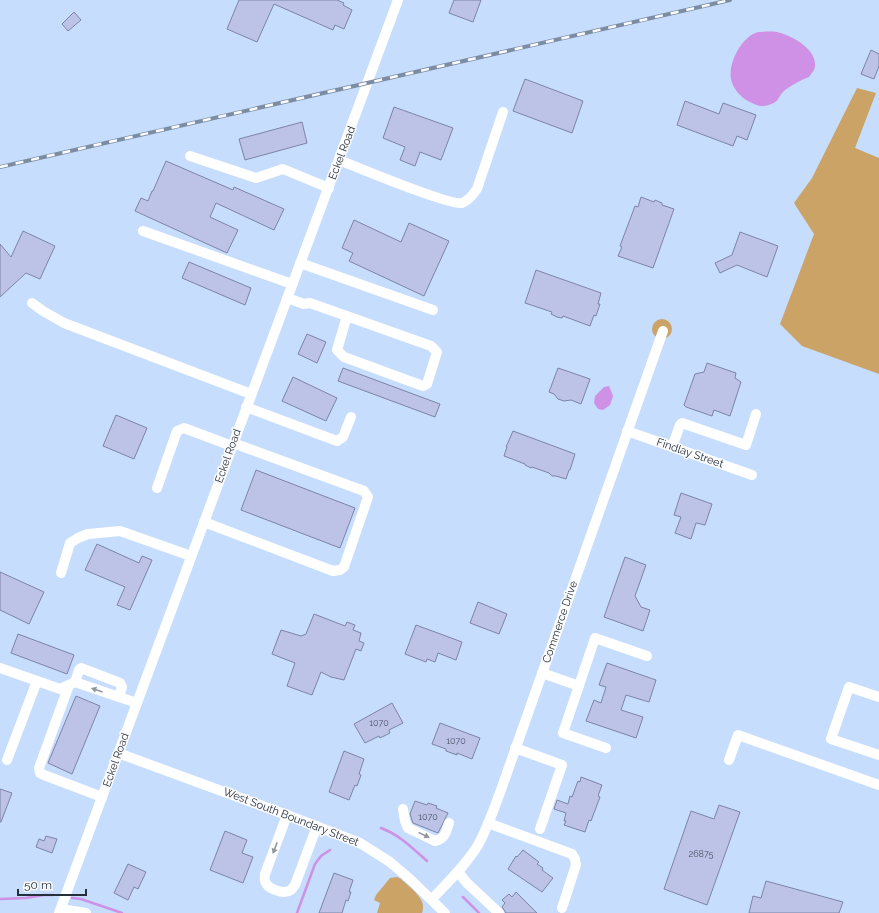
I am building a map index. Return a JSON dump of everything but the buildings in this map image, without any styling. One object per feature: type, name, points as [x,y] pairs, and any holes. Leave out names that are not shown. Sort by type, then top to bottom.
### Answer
[{"type":"street","name":"Eckel Road","points":[[60,911],[398,0]]},
{"type":"street","points":[[339,160],[418,191],[454,203],[462,203],[472,196],[477,189],[503,112]]},
{"type":"street","points":[[190,156],[256,178],[283,169],[328,188]]},
{"type":"street","points":[[143,231],[292,284]]},
{"type":"street","points":[[300,263],[433,310]]},
{"type":"street","points":[[287,298],[304,304],[310,303],[347,316],[431,346],[437,352],[427,384],[423,386],[344,357],[340,354],[337,350],[347,316]]},
{"type":"street","points":[[32,303],[42,311],[64,323],[251,394]]},
{"type":"street","name":"Commerce Drive","points":[[432,900],[458,872],[478,846],[488,823],[663,331]]},
{"type":"street","points":[[246,407],[337,441],[344,437],[351,417]]},
{"type":"street","points":[[672,446],[682,423],[746,445],[756,414]]},
{"type":"street","points":[[157,488],[178,432],[180,429],[184,428],[364,491],[368,497],[344,567],[334,572],[204,522]]},
{"type":"street","name":"Findlay Street","points":[[627,431],[752,475]]},
{"type":"street","points":[[61,573],[70,543],[88,534],[120,531],[191,556]]},
{"type":"street","points":[[606,748],[563,733],[596,638],[647,656]]},
{"type":"street","points":[[0,668],[60,689],[72,683],[137,703]]},
{"type":"street","points":[[102,797],[44,775],[40,773],[39,768],[72,683],[81,668],[122,684],[119,697]]},
{"type":"street","points":[[542,673],[579,686]]},
{"type":"street","points":[[7,760],[37,681]]},
{"type":"street","points":[[879,697],[849,687],[831,739],[879,755]]},
{"type":"street","points":[[730,760],[738,735],[879,785]]},
{"type":"street","points":[[515,748],[562,765],[540,829]]},
{"type":"street","name":"West South Boundary Street","points":[[118,753],[341,835],[372,850],[390,862],[445,913]]},
{"type":"street","points":[[403,809],[408,828],[435,841],[444,837],[449,823]]},
{"type":"street","points":[[287,815],[265,874],[265,881],[270,887],[278,891],[286,892],[291,890],[295,885],[317,826]]},
{"type":"street","points":[[488,823],[572,854],[576,859],[576,865],[562,908]]},
{"type":"street","points":[[458,872],[467,883],[499,913]]},
{"type":"street","points":[[60,911],[86,913]]},
{"type":"shaded area","points":[[758,32],[777,32],[789,36],[808,49],[815,60],[814,70],[809,77],[785,90],[776,102],[762,106],[750,102],[741,96],[736,90],[731,79],[732,65],[737,51],[747,39]]},
{"type":"shaded area","points":[[857,88],[876,93],[855,148],[879,158],[879,374],[802,346],[780,324],[814,234],[794,203],[812,178]]},
{"type":"shaded area","points":[[658,319],[666,319],[672,325],[672,333],[666,339],[658,339],[652,333],[652,325]]},
{"type":"shaded area","points":[[609,386],[613,396],[610,405],[603,410],[598,409],[594,403],[595,396],[604,387]]},
{"type":"shaded area","points":[[397,877],[401,879],[420,898],[423,903],[422,913],[377,913],[380,903],[374,900],[376,895],[390,878]]},
{"type":"waterway","points":[[381,828],[400,838],[427,861]]},
{"type":"waterway","points":[[297,913],[315,864],[321,856],[330,850]]},
{"type":"waterway","points":[[0,899],[53,895]]},
{"type":"waterway","points":[[463,897],[479,913]]},
{"type":"waterway","points":[[72,898],[81,899],[122,913]]},
{"type":"railway","points":[[0,167],[730,0]]}]
